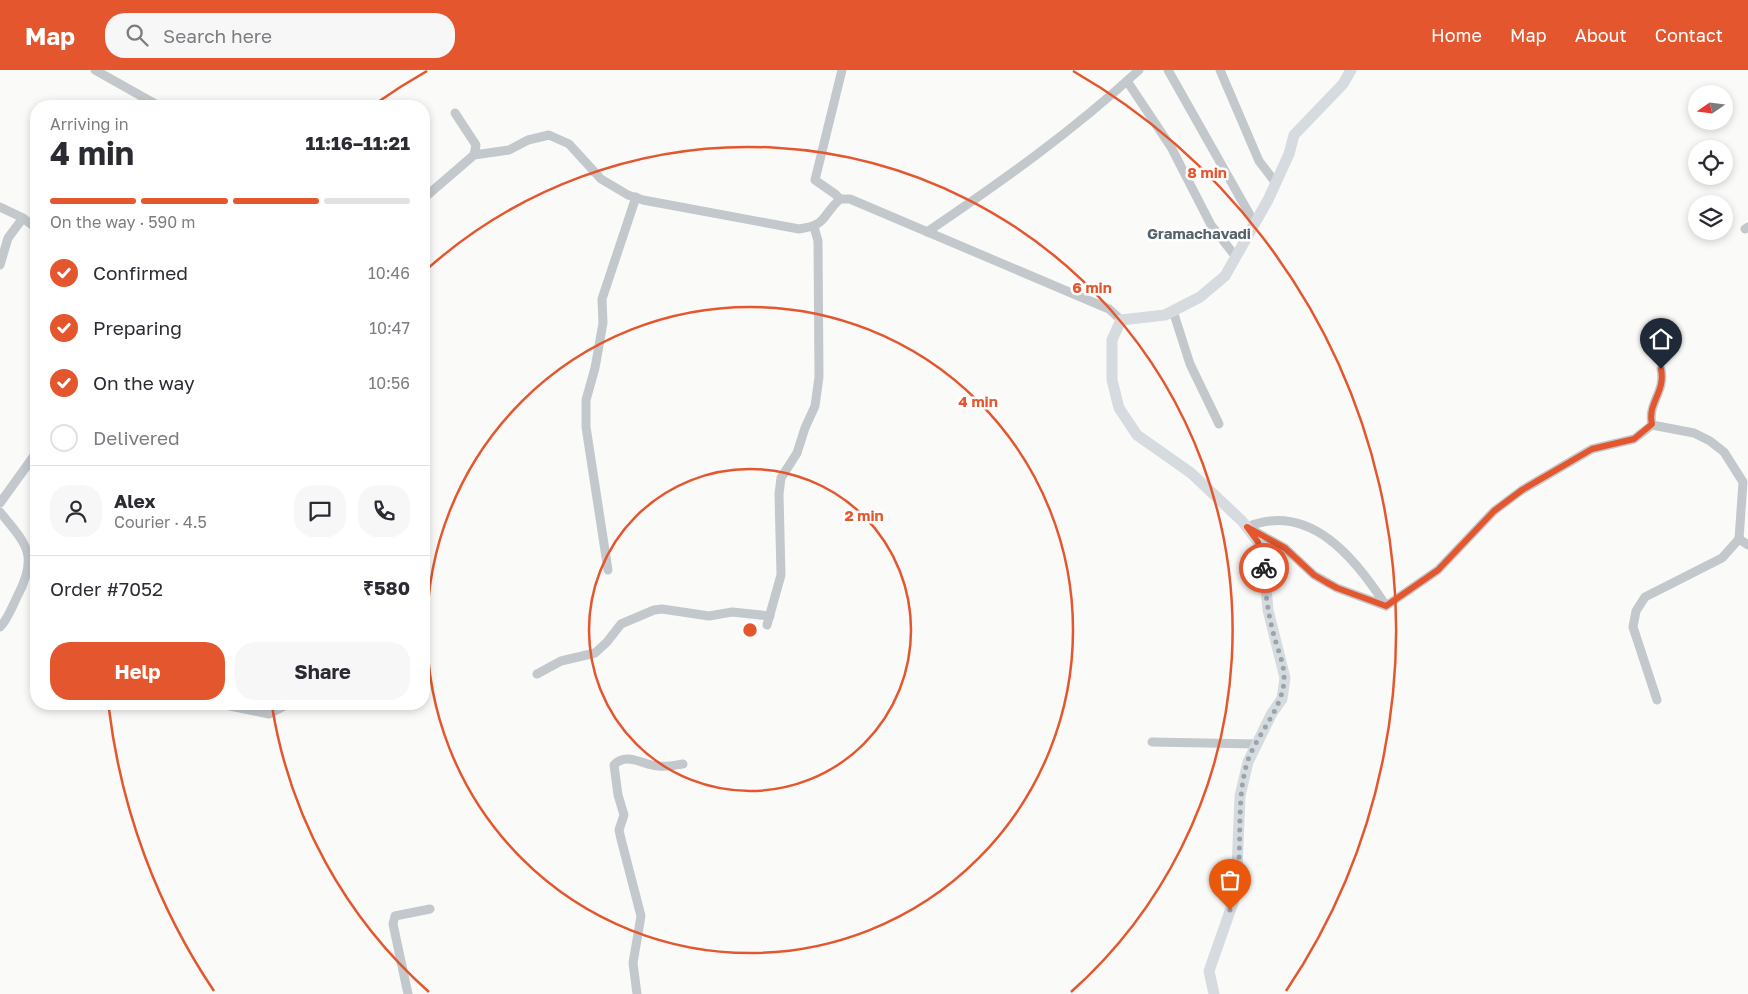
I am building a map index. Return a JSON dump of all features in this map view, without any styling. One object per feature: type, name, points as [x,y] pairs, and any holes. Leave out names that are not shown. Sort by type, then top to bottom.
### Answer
[{"type":"main road","points":[[1214,994],[1208,972],[1236,894],[1240,796],[1248,762],[1272,713],[1282,699],[1285,678],[1268,610],[1264,565],[1258,542],[1247,527],[1191,473],[1137,435],[1119,408],[1112,380],[1112,340],[1121,320],[1165,315],[1200,297],[1225,276],[1276,183],[1290,154],[1294,135],[1343,84],[1352,70]]},
{"type":"street","points":[[96,70],[148,100]]},
{"type":"street","points":[[840,199],[815,180],[842,70]]},
{"type":"street","points":[[927,232],[1025,166],[1138,70]]},
{"type":"street","points":[[1168,70],[1255,224]]},
{"type":"street","points":[[1220,70],[1259,161],[1276,183]]},
{"type":"street","points":[[1127,81],[1172,148],[1206,218],[1236,258]]},
{"type":"street","points":[[454,113],[476,145],[474,155]]},
{"type":"street","points":[[430,193],[474,155],[509,150],[528,140],[549,135],[569,144],[601,179],[636,197],[799,229],[814,227],[825,219],[831,207],[840,199],[850,199],[1109,309],[1121,320]]},
{"type":"street","points":[[608,570],[586,427],[586,400],[603,323],[602,299],[636,197]]},
{"type":"street","points":[[0,206],[30,223]]},
{"type":"street","points":[[0,265],[8,238],[23,218]]},
{"type":"street","points":[[537,674],[561,661],[594,653],[607,642],[621,624],[662,608],[709,616],[732,612],[768,620],[781,575],[779,494],[781,478],[797,453],[815,406],[819,377],[819,251],[814,227]]},
{"type":"street","points":[[1173,311],[1190,364],[1219,424]]},
{"type":"street","points":[[1652,424],[1650,414],[1664,381],[1661,369]]},
{"type":"street","points":[[1386,606],[1438,570],[1494,511],[1522,490],[1592,449],[1634,439],[1652,424]]},
{"type":"street","points":[[1652,424],[1694,433],[1710,441],[1724,452],[1743,482],[1745,508],[1739,539],[1722,558],[1645,597],[1636,611],[1633,627],[1657,700]]},
{"type":"street","points":[[0,503],[30,461]]},
{"type":"street","points":[[0,512],[25,543],[29,568],[27,579],[0,627]]},
{"type":"street","points":[[1247,527],[1260,522],[1282,521],[1324,534],[1346,553],[1370,581],[1386,606]]},
{"type":"street","points":[[1247,527],[1285,548],[1314,575],[1337,588],[1386,606]]},
{"type":"street","points":[[1739,539],[1748,545]]},
{"type":"street","points":[[249,710],[269,714],[277,710]]},
{"type":"street","points":[[1152,742],[1257,744]]},
{"type":"street","points":[[637,994],[634,963],[640,916],[620,838],[619,830],[624,815],[614,765],[622,759],[632,759],[660,766],[684,764]]},
{"type":"street","points":[[408,994],[393,924],[395,916],[430,909]]},
{"type":"way so far","points":[[1230,910],[1236,894],[1240,796],[1248,762],[1272,713],[1282,699],[1285,678],[1268,610],[1264,568]]},
{"type":"district","name":"Gramachavadi","points":[[1199,234]]},
{"type":"route","points":[[1264,568],[1258,542],[1247,527],[1285,548],[1314,575],[1326,582],[1386,606],[1438,570],[1494,511],[1522,490],[1561,469],[1578,456],[1592,449],[1634,439],[1652,424],[1650,414],[1664,381],[1661,369]]}]
